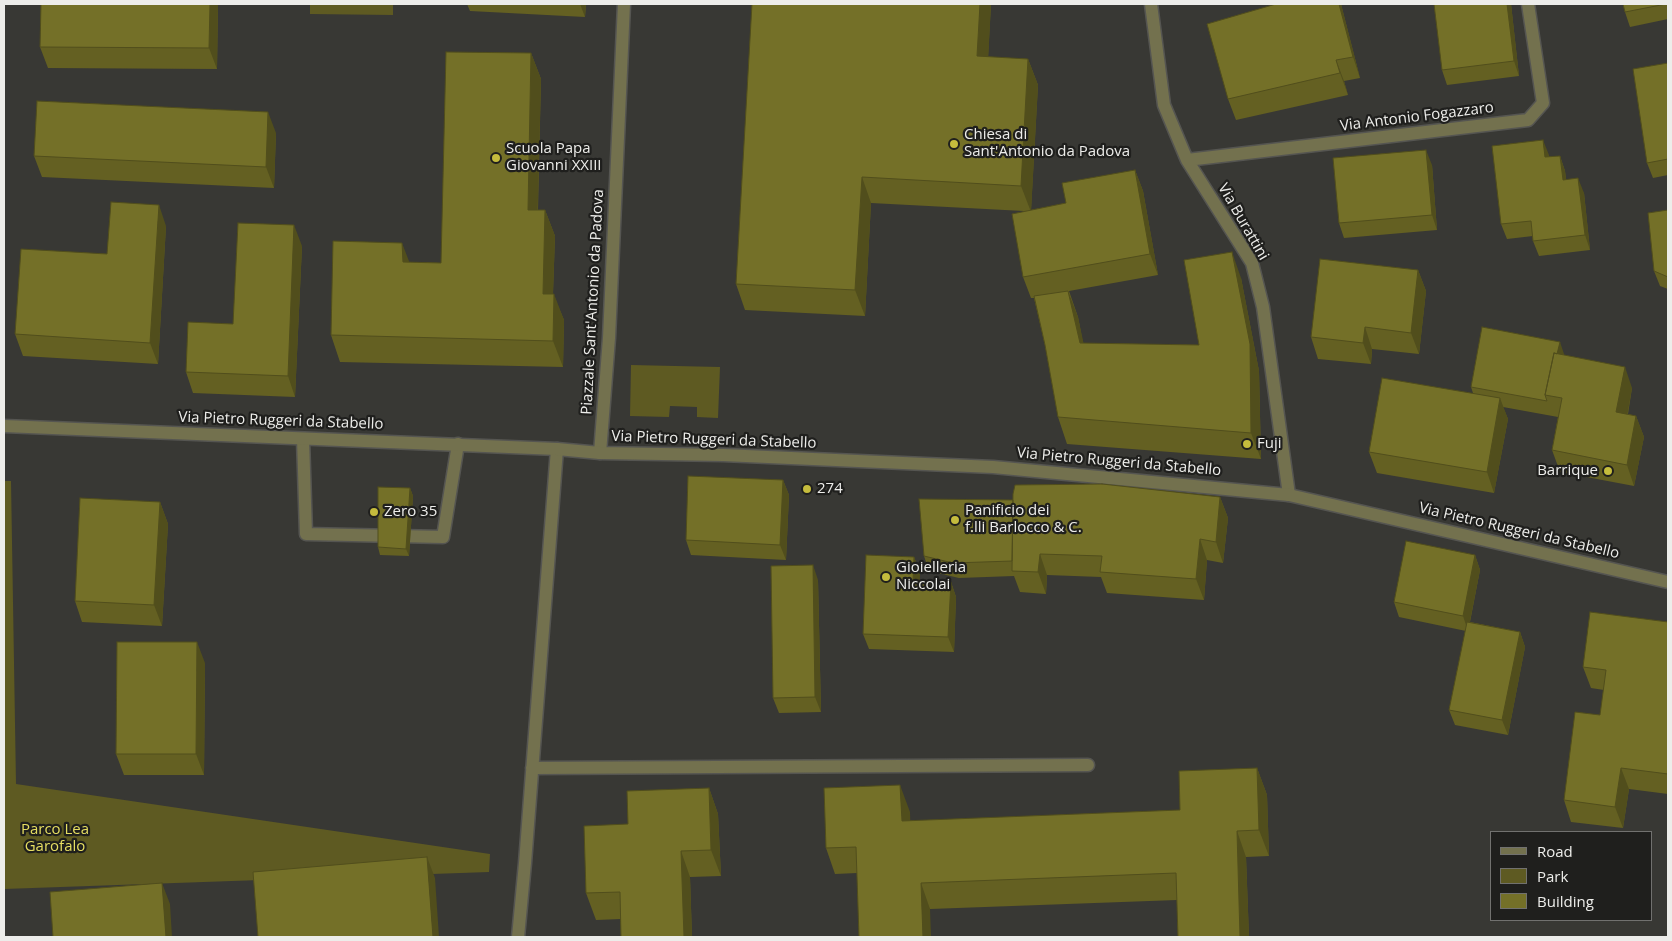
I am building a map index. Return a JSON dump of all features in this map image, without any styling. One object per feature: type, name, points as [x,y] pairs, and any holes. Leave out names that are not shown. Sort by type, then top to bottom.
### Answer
[{"type":"street","name":"Piazzale Sant'Antonio da Padova","points":[[600,453],[609,338],[624,4]]},
{"type":"street","name":"Via Burattini","points":[[1151,4],[1164,105],[1188,160],[1252,263],[1263,307],[1289,495]]},
{"type":"street","name":"Via Antonio Fogazzaro","points":[[1188,160],[1528,120],[1543,103],[1528,4]]},
{"type":"street","name":"Via Pietro Ruggeri da Stabello","points":[[4,426],[557,448],[600,453],[723,454],[993,466],[1289,495],[1668,582]]},
{"type":"street","points":[[303,439],[306,534],[443,537],[458,444]]},
{"type":"street","points":[[518,937],[557,448]]},
{"type":"street","points":[[532,768],[1088,765]]},
{"type":"green space","points":[[310,4],[393,4],[393,15],[310,14]]},
{"type":"green space","points":[[631,365],[720,367],[718,418],[697,417],[697,407],[670,406],[669,417],[630,416]]},
{"type":"green space","name":"Parco Lea Garofalo","points":[[4,481],[11,481],[16,784],[490,854],[489,872],[4,889]]},
{"type":"building","points":[[41,4],[210,4],[209,48],[40,47]]},
{"type":"building","points":[[752,4],[980,4],[977,56],[1028,59],[1021,186],[862,177],[855,290],[736,284]]},
{"type":"building","points":[[1276,4],[1339,4],[1353,57],[1336,60],[1340,73],[1228,99],[1207,24]]},
{"type":"building","points":[[1434,4],[1507,4],[1514,61],[1442,70]]},
{"type":"building","points":[[1623,4],[1666,4],[1625,12]]},
{"type":"building","name":"Scuola Papa Giovanni XXIII","points":[[446,52],[531,53],[528,210],[545,210],[543,294],[554,294],[553,341],[331,335],[333,241],[402,243],[403,262],[441,263]]},
{"type":"building","points":[[1668,63],[1668,159],[1647,163],[1633,69]]},
{"type":"building","points":[[37,101],[268,112],[266,167],[34,156]]},
{"type":"building","points":[[1543,140],[1545,157],[1560,156],[1563,180],[1578,178],[1585,235],[1533,241],[1531,221],[1501,224],[1492,146]]},
{"type":"building","points":[[1426,150],[1432,215],[1339,223],[1333,158]]},
{"type":"building","points":[[1135,170],[1150,254],[1023,277],[1012,214],[1066,203],[1062,183]]},
{"type":"building","points":[[111,202],[159,205],[150,343],[15,334],[21,249],[107,254]]},
{"type":"building","points":[[1668,210],[1668,277],[1654,271],[1648,213]]},
{"type":"building","points":[[238,223],[294,225],[288,376],[186,372],[188,322],[233,324]]},
{"type":"building","points":[[1232,252],[1250,344],[1251,433],[1058,417],[1034,296],[1068,291],[1080,343],[1199,345],[1184,260]]},
{"type":"building","points":[[1320,259],[1418,270],[1411,333],[1365,327],[1363,343],[1311,337]]},
{"type":"building","points":[[1482,327],[1560,342],[1557,354],[1554,353],[1545,395],[1547,401],[1471,387]]},
{"type":"building","points":[[1554,353],[1625,367],[1616,412],[1636,416],[1627,465],[1552,450],[1562,398],[1545,395]]},
{"type":"building","points":[[1382,378],[1500,398],[1487,472],[1369,452]]},
{"type":"building","points":[[688,476],[783,480],[780,545],[686,540]]},
{"type":"building","points":[[1102,484],[1220,497],[1216,542],[1200,539],[1196,579],[1100,572],[1102,556],[1040,554],[1038,572],[1012,571],[1013,494],[1015,485]]},
{"type":"building","points":[[378,487],[410,488],[406,549],[378,547]]},
{"type":"building","points":[[80,498],[160,502],[154,605],[75,601]]},
{"type":"building","points":[[919,499],[1013,500],[1012,561],[953,563],[924,556]]},
{"type":"building","points":[[1406,541],[1475,555],[1463,616],[1394,602]]},
{"type":"building","points":[[866,555],[914,557],[913,581],[951,582],[948,637],[863,634]]},
{"type":"building","points":[[813,565],[815,697],[773,698],[771,566]]},
{"type":"building","points":[[1590,612],[1668,622],[1668,774],[1621,768],[1615,807],[1564,800],[1575,712],[1600,715],[1606,670],[1583,667]]},
{"type":"building","points":[[1467,622],[1520,632],[1502,720],[1449,710]]},
{"type":"building","points":[[117,642],[197,642],[196,754],[116,754]]},
{"type":"building","points":[[1257,768],[1259,830],[1237,831],[1240,937],[1178,937],[1176,873],[921,883],[923,937],[859,937],[856,847],[826,848],[824,788],[900,785],[902,821],[1180,810],[1179,771]]},
{"type":"building","points":[[709,788],[711,850],[681,851],[684,937],[621,937],[620,892],[586,893],[584,826],[628,824],[627,791]]},
{"type":"building","points":[[427,857],[433,937],[258,937],[253,872]]},
{"type":"building","points":[[162,883],[166,937],[53,937],[50,892]]},
{"type":"place","name":"Chiesa di Sant'Antonio da Padova","points":[[954,144]]},
{"type":"place","name":"Scuola Papa Giovanni XXIII","points":[[496,158]]},
{"type":"place","name":"Fuji","points":[[1247,444]]},
{"type":"place","name":"Barrique","points":[[1608,471]]},
{"type":"place","name":"274","points":[[807,489]]},
{"type":"place","name":"Zero 35","points":[[374,512]]},
{"type":"place","name":"Panificio dei f.lli Barlocco & C.","points":[[955,520]]},
{"type":"place","name":"Gioielleria Niccolai","points":[[886,577]]}]
